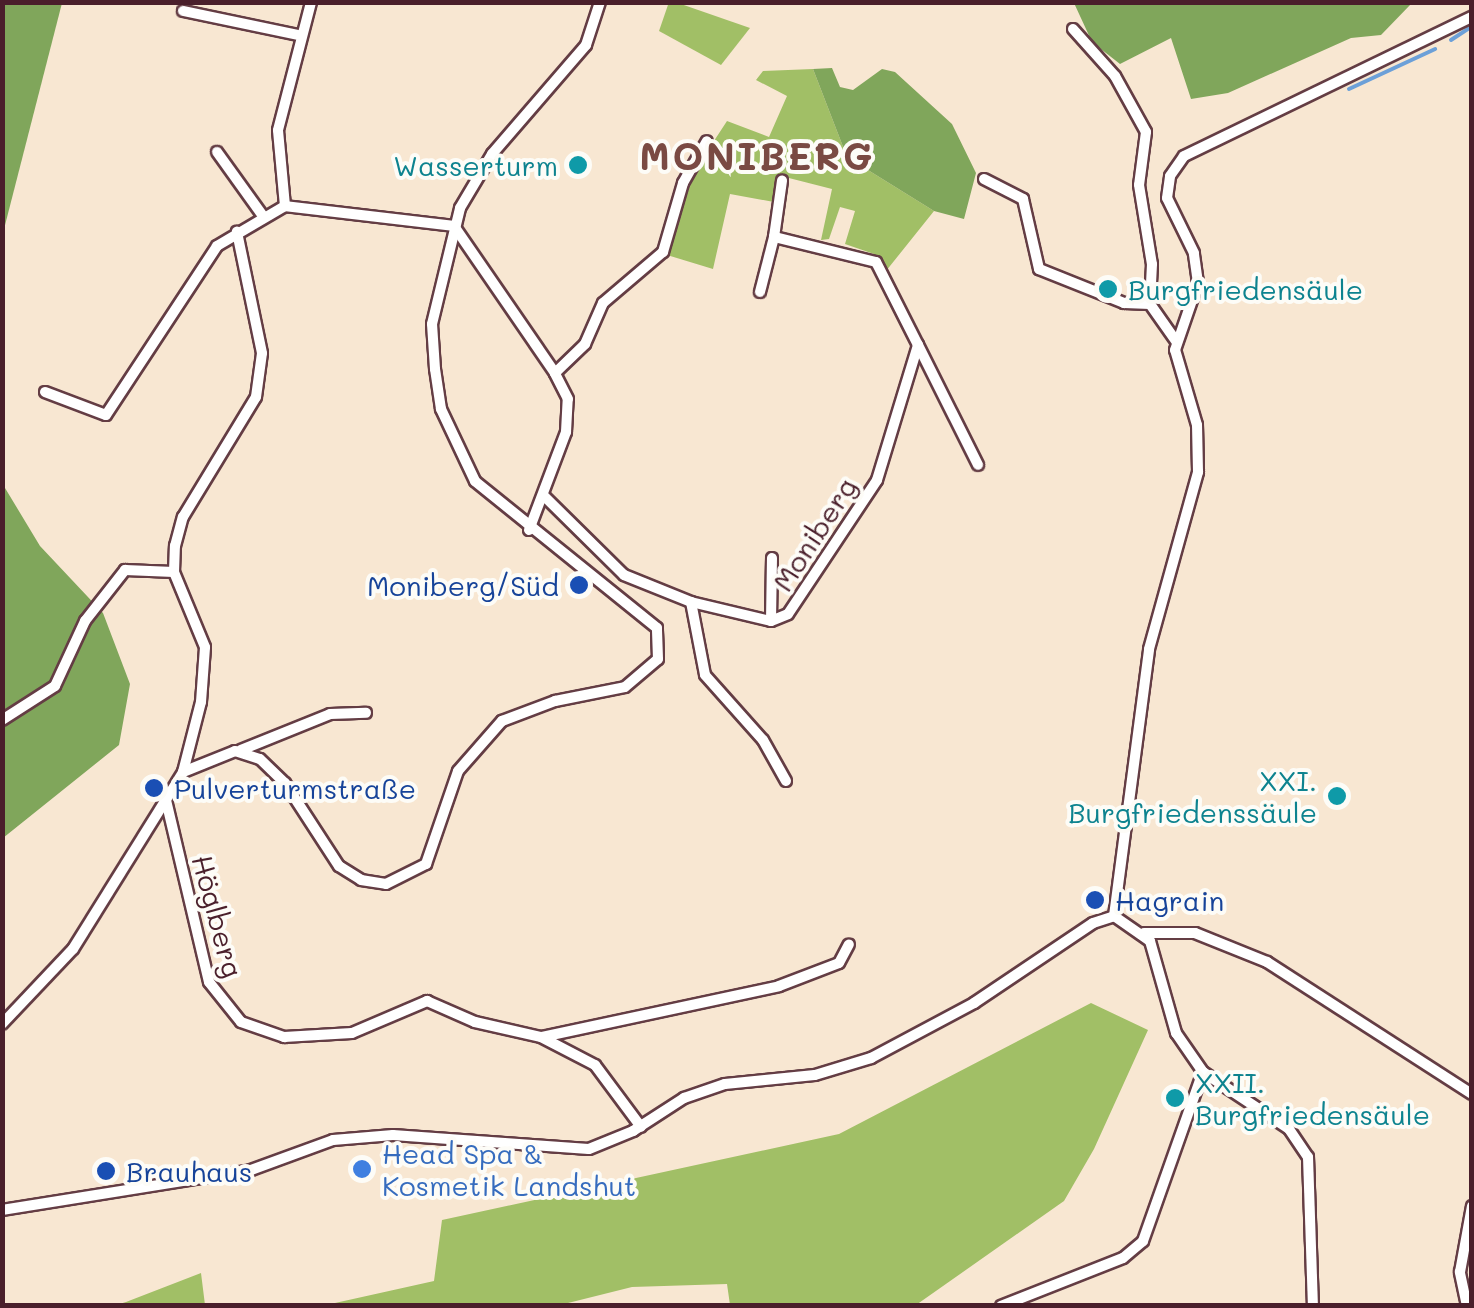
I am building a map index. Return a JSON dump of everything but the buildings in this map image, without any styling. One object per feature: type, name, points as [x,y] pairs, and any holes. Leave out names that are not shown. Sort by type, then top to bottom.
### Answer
[{"type":"street","points":[[284,206],[278,130],[298,35],[312,2]]},
{"type":"street","points":[[235,752],[260,758],[285,783],[340,866],[362,880],[386,884],[416,872],[436,846],[458,772],[484,736],[502,720],[555,701],[625,688],[658,659],[656,628],[529,530],[475,481],[441,409],[432,324],[454,226],[492,154],[586,45],[600,2]]},
{"type":"street","points":[[184,11],[298,35]]},
{"type":"street","points":[[1176,341],[1198,283],[1194,253],[1167,198],[1170,176],[1184,156],[1472,17]]},
{"type":"street","points":[[1074,29],[1124,90],[1146,132],[1139,185],[1152,264],[1150,304],[1176,341],[1196,425],[1198,472],[1149,649],[1114,916]]},
{"type":"street","points":[[555,374],[585,344],[603,304],[664,252],[683,183],[707,140]]},
{"type":"street","points":[[217,152],[263,216]]},
{"type":"street","points":[[984,179],[1023,199],[1039,269],[1108,298],[1150,304]]},
{"type":"street","points":[[760,292],[774,237],[782,181]]},
{"type":"street","points":[[45,392],[101,416],[110,412],[188,284],[237,232],[284,206],[454,226],[568,399],[566,432],[546,497],[529,530]]},
{"type":"street","points":[[2,1024],[73,949],[183,772],[201,702],[205,647],[174,572],[183,517],[256,397],[262,353],[237,232]]},
{"type":"street","points":[[774,237],[876,262],[978,465]]},
{"type":"street","name":"Moniberg","points":[[546,497],[624,575],[691,602],[771,621],[788,614],[877,480],[918,345]]},
{"type":"street","name":"Moniberg","points":[[771,621],[772,558]]},
{"type":"street","points":[[2,720],[54,686],[85,621],[125,570],[174,572]]},
{"type":"street","points":[[691,602],[709,682],[763,740],[786,781]]},
{"type":"street","points":[[183,772],[330,714],[366,713]]},
{"type":"street","name":"Höglberg","points":[[165,796],[209,982],[241,1022],[284,1037],[352,1033],[418,1000],[474,1022],[541,1037],[606,1074],[641,1127]]},
{"type":"street","points":[[2,1210],[251,1170],[333,1140],[393,1135],[588,1148],[641,1127],[684,1098],[725,1084],[815,1074],[871,1058],[974,1004],[1092,923],[1114,916],[1144,933],[1195,933],[1267,962],[1472,1094]]},
{"type":"street","points":[[1144,933],[1176,1033],[1204,1072],[1289,1130],[1308,1157],[1313,1306]]},
{"type":"street","name":"Höglberg","points":[[541,1037],[779,986],[839,962],[849,944]]},
{"type":"street","points":[[1001,1306],[1123,1258],[1143,1241],[1204,1072]]},
{"type":"street","points":[[1467,1306],[1460,1272],[1472,1206]]},
{"type":"green space","points":[[669,2],[750,28],[721,65],[659,31]]},
{"type":"green space","points":[[2,3],[62,3],[3,233]]},
{"type":"green space","points":[[1074,3],[1412,3],[1381,35],[1351,38],[1228,93],[1191,99],[1171,38],[1120,64],[1092,42]]},
{"type":"green space","points":[[832,68],[840,87],[853,90],[882,69],[895,72],[952,124],[976,173],[964,219],[934,211],[847,157],[813,69]]},
{"type":"green space","points":[[813,69],[847,157],[934,211],[886,271],[874,254],[845,244],[855,211],[840,207],[829,239],[821,240],[832,189],[781,176],[774,202],[730,194],[713,269],[667,255],[695,170],[727,121],[769,137],[787,96],[756,80],[763,71]]},
{"type":"green space","points":[[2,483],[40,546],[103,613],[130,684],[119,745],[3,838]]},
{"type":"green space","points":[[1091,1003],[1148,1030],[1094,1149],[1064,1201],[916,1305],[730,1305],[727,1284],[632,1287],[560,1305],[326,1305],[434,1281],[442,1220],[839,1134]]},
{"type":"green space","points":[[201,1273],[205,1305],[116,1305],[126,1302]]},
{"type":"waterway","points":[[1451,40],[1471,27]]},
{"type":"waterway","points":[[1349,89],[1435,49]]},
{"type":"place","name":"Wasserturm","points":[[578,165]]},
{"type":"place","name":"Burgfriedensäule","points":[[1108,289]]},
{"type":"place","name":"Moniberg/Süd","points":[[579,585]]},
{"type":"place","name":"Pulverturmstraße","points":[[154,788]]},
{"type":"place","name":"XXI. Burgfriedenssäule","points":[[1337,796]]},
{"type":"place","name":"Hagrain","points":[[1095,900]]},
{"type":"place","name":"XXII. Burgfriedensäule","points":[[1175,1098]]},
{"type":"place","name":"Head Spa & Kosmetik Landshut","points":[[362,1169]]},
{"type":"place","name":"Brauhaus","points":[[106,1171]]},
{"type":"district","name":"MONIBERG","points":[[757,156]]}]
